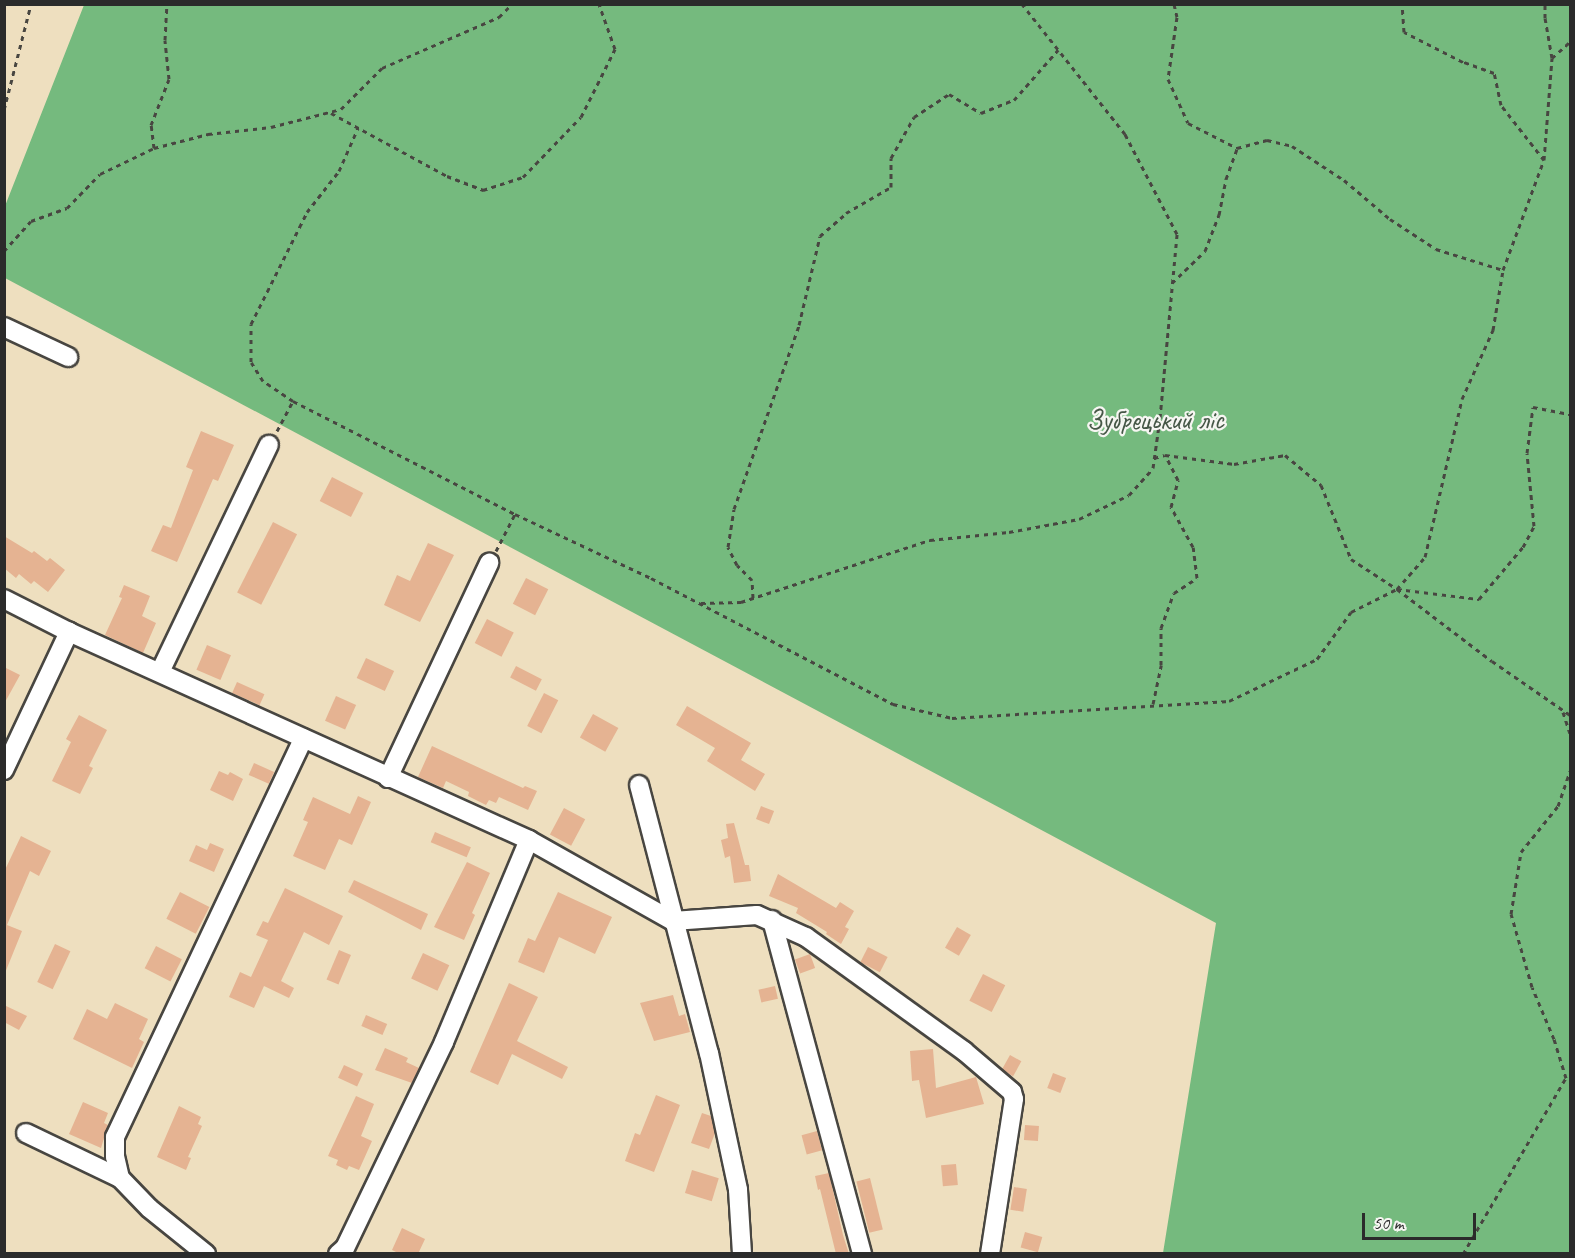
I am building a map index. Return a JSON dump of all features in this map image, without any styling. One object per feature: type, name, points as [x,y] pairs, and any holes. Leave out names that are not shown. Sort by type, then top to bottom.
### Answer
[{"type":"street","points":[[4,327],[68,357]]},
{"type":"street","points":[[160,672],[269,446]]},
{"type":"street","points":[[388,778],[489,563]]},
{"type":"street","points":[[4,599],[69,632],[529,840],[674,921],[757,915],[806,937],[964,1051],[1012,1092],[1014,1099],[990,1254]]},
{"type":"street","points":[[4,770],[69,632]]},
{"type":"street","points":[[120,1178],[115,1157],[115,1137],[304,738]]},
{"type":"street","points":[[639,785],[709,1053],[738,1190],[742,1254]]},
{"type":"street","points":[[338,1254],[345,1248],[444,1042],[529,840]]},
{"type":"street","points":[[772,920],[862,1254]]},
{"type":"street","points":[[26,1133],[120,1178],[149,1208],[206,1254]]},
{"type":"path","points":[[4,110],[31,4]]},
{"type":"path","points":[[154,148],[151,125],[169,79],[165,14],[167,4]]},
{"type":"path","points":[[4,251],[31,221],[67,208],[100,174],[154,148],[208,134],[271,128],[341,109],[382,68],[499,17],[512,4]]},
{"type":"path","points":[[329,112],[447,176],[483,190],[524,177],[581,117],[615,49],[599,4]]},
{"type":"path","points":[[699,603],[741,602],[930,540],[1009,532],[1079,519],[1129,495],[1153,468],[1177,234],[1125,134],[1022,4]]},
{"type":"path","points":[[1174,4],[1177,17],[1168,79],[1188,123],[1238,148],[1267,140],[1292,146],[1344,180],[1390,219],[1436,249],[1503,270]]},
{"type":"path","points":[[1402,4],[1404,32],[1463,62],[1494,73],[1501,105],[1544,160]]},
{"type":"path","points":[[358,128],[339,171],[307,212],[251,324],[251,362],[263,381],[293,401],[515,514],[699,603],[893,704],[952,718],[1229,701],[1317,659],[1351,612],[1397,589],[1425,557],[1462,399],[1493,330],[1503,270],[1544,160],[1552,58],[1545,4]]},
{"type":"path","points":[[1552,58],[1570,42]]},
{"type":"path","points":[[753,598],[752,580],[737,565],[728,547],[734,509],[799,325],[820,236],[846,213],[891,187],[891,158],[914,117],[949,94],[981,113],[1014,100],[1058,50]]},
{"type":"path","points":[[1172,284],[1205,251],[1219,215],[1226,179],[1238,148]]},
{"type":"path","points":[[269,446],[293,401]]},
{"type":"path","points":[[1397,589],[1479,598],[1523,548],[1534,526],[1527,453],[1533,407],[1570,414]]},
{"type":"path","points":[[1154,458],[1165,455],[1234,464],[1285,455],[1321,485],[1351,559],[1397,589],[1492,661],[1570,715]]},
{"type":"path","points":[[1153,705],[1161,665],[1161,628],[1174,592],[1197,578],[1193,547],[1171,507],[1178,480],[1165,455]]},
{"type":"path","points":[[489,563],[515,514]]},
{"type":"path","points":[[1562,710],[1570,732]]},
{"type":"path","points":[[1464,1254],[1566,1078],[1554,1040],[1532,987],[1511,914],[1521,852],[1558,806],[1570,771]]},
{"type":"green space","name":"Зубрецький ліс","points":[[84,5],[1570,5],[1570,1253],[1163,1253],[1216,923],[5,278],[5,206]]},
{"type":"building","points":[[201,431],[234,445],[218,481],[213,479],[177,562],[151,551],[163,525],[171,528],[193,470],[186,467]]},
{"type":"building","points":[[332,477],[363,493],[351,517],[320,501]]},
{"type":"building","points":[[273,522],[297,534],[261,605],[237,592]]},
{"type":"building","points":[[4,536],[32,553],[34,551],[47,561],[50,558],[65,570],[48,592],[34,581],[31,584],[19,574],[16,578],[4,568]]},
{"type":"building","points":[[428,543],[454,555],[420,622],[384,605],[397,575],[410,581]]},
{"type":"building","points":[[526,578],[548,589],[535,615],[513,604]]},
{"type":"building","points":[[124,585],[150,596],[142,616],[156,623],[143,653],[105,635],[122,598],[119,597]]},
{"type":"building","points":[[487,619],[514,633],[501,657],[475,643]]},
{"type":"building","points":[[207,645],[231,655],[220,680],[196,670]]},
{"type":"building","points":[[366,658],[394,671],[385,691],[357,678]]},
{"type":"building","points":[[516,666],[542,679],[536,691],[510,678]]},
{"type":"building","points":[[4,667],[20,675],[4,704]]},
{"type":"building","points":[[237,682],[264,694],[260,705],[232,693]]},
{"type":"building","points":[[544,693],[558,700],[541,733],[527,726]]},
{"type":"building","points":[[336,696],[356,705],[345,730],[325,721]]},
{"type":"building","points":[[687,706],[751,743],[741,760],[765,774],[755,791],[707,761],[715,748],[676,725]]},
{"type":"building","points":[[593,714],[618,728],[605,752],[580,738]]},
{"type":"building","points":[[79,715],[107,730],[89,766],[93,768],[80,794],[52,781],[71,742],[66,739]]},
{"type":"building","points":[[432,746],[523,788],[525,786],[537,791],[528,810],[499,797],[496,803],[489,800],[486,805],[468,796],[469,792],[446,781],[443,788],[418,777]]},
{"type":"building","points":[[254,763],[274,772],[269,784],[249,775]]},
{"type":"building","points":[[219,771],[228,775],[230,772],[243,779],[233,801],[210,790]]},
{"type":"building","points":[[358,796],[371,802],[352,845],[339,839],[325,870],[293,856],[308,822],[303,820],[313,797],[350,814]]},
{"type":"building","points":[[761,806],[774,811],[769,824],[756,819]]},
{"type":"building","points":[[564,808],[585,819],[571,846],[550,834]]},
{"type":"building","points":[[734,823],[745,865],[749,865],[751,881],[734,883],[730,856],[725,858],[721,840],[728,838],[726,824]]},
{"type":"building","points":[[435,832],[471,847],[467,857],[431,842]]},
{"type":"building","points":[[21,836],[51,851],[39,876],[30,871],[7,925],[22,931],[5,973],[4,872]]},
{"type":"building","points":[[210,843],[224,849],[214,872],[189,861],[196,845],[207,850]]},
{"type":"building","points":[[467,862],[490,873],[472,913],[475,915],[464,940],[434,927]]},
{"type":"building","points":[[778,874],[836,908],[840,902],[854,911],[845,927],[849,929],[841,944],[826,934],[827,932],[796,913],[798,908],[769,896]]},
{"type":"building","points":[[354,880],[428,914],[421,930],[348,892]]},
{"type":"building","points":[[285,888],[343,916],[329,945],[304,932],[281,981],[294,988],[289,998],[264,986],[254,1008],[229,997],[240,972],[251,977],[268,940],[256,935],[263,921],[268,923]]},
{"type":"building","points":[[180,892],[209,907],[196,934],[166,919]]},
{"type":"building","points":[[558,892],[612,917],[595,954],[559,937],[544,973],[518,962],[528,938],[535,941]]},
{"type":"building","points":[[957,927],[971,935],[959,956],[945,948]]},
{"type":"building","points":[[55,944],[70,951],[53,989],[37,982]]},
{"type":"building","points":[[156,946],[182,959],[170,981],[145,968]]},
{"type":"building","points":[[868,947],[888,957],[880,972],[860,962]]},
{"type":"building","points":[[339,950],[351,955],[338,985],[326,979]]},
{"type":"building","points":[[423,953],[449,965],[437,991],[411,978]]},
{"type":"building","points":[[810,954],[815,968],[800,974],[795,959]]},
{"type":"building","points":[[983,974],[1005,985],[992,1012],[969,1001]]},
{"type":"building","points":[[509,983],[538,997],[517,1041],[568,1067],[562,1079],[512,1054],[498,1085],[470,1072]]},
{"type":"building","points":[[775,986],[778,999],[761,1002],[758,990]]},
{"type":"building","points":[[673,995],[679,1016],[685,1014],[690,1032],[654,1041],[640,1003]]},
{"type":"building","points":[[115,1003],[148,1019],[139,1039],[144,1042],[132,1068],[73,1039],[87,1009],[107,1019]]},
{"type":"building","points":[[4,1005],[27,1016],[19,1030],[4,1022]]},
{"type":"building","points":[[366,1015],[387,1024],[382,1035],[361,1026]]},
{"type":"building","points":[[385,1048],[408,1058],[406,1062],[419,1068],[412,1083],[375,1070]]},
{"type":"building","points":[[933,1049],[936,1088],[976,1077],[984,1104],[926,1118],[919,1080],[912,1081],[910,1051]]},
{"type":"building","points":[[1010,1055],[1021,1061],[1013,1076],[1002,1070]]},
{"type":"building","points":[[344,1065],[363,1074],[357,1087],[338,1078]]},
{"type":"building","points":[[1053,1073],[1066,1078],[1060,1093],[1047,1088]]},
{"type":"building","points":[[656,1095],[680,1105],[654,1172],[625,1161],[635,1133],[640,1135]]},
{"type":"building","points":[[356,1096],[374,1104],[361,1136],[372,1141],[359,1170],[349,1166],[347,1170],[336,1165],[338,1160],[328,1156]]},
{"type":"building","points":[[83,1102],[108,1113],[104,1123],[108,1125],[101,1148],[69,1134]]},
{"type":"building","points":[[179,1106],[201,1117],[198,1124],[202,1126],[188,1157],[191,1158],[186,1170],[157,1157]]},
{"type":"building","points":[[702,1113],[711,1116],[715,1133],[709,1149],[691,1143]]},
{"type":"building","points":[[1025,1125],[1039,1126],[1038,1141],[1024,1140]]},
{"type":"building","points":[[817,1131],[822,1150],[807,1154],[802,1135]]},
{"type":"building","points":[[956,1164],[958,1185],[943,1186],[941,1165]]},
{"type":"building","points":[[692,1170],[719,1178],[712,1201],[685,1193]]},
{"type":"building","points":[[829,1173],[849,1254],[836,1254],[820,1189],[818,1190],[815,1176]]},
{"type":"building","points":[[870,1178],[883,1229],[869,1233],[856,1181]]},
{"type":"building","points":[[1014,1187],[1027,1189],[1023,1212],[1010,1210]]},
{"type":"building","points":[[402,1228],[425,1239],[418,1254],[400,1254],[392,1250]]},
{"type":"building","points":[[1025,1232],[1042,1237],[1038,1252],[1021,1247]]}]
